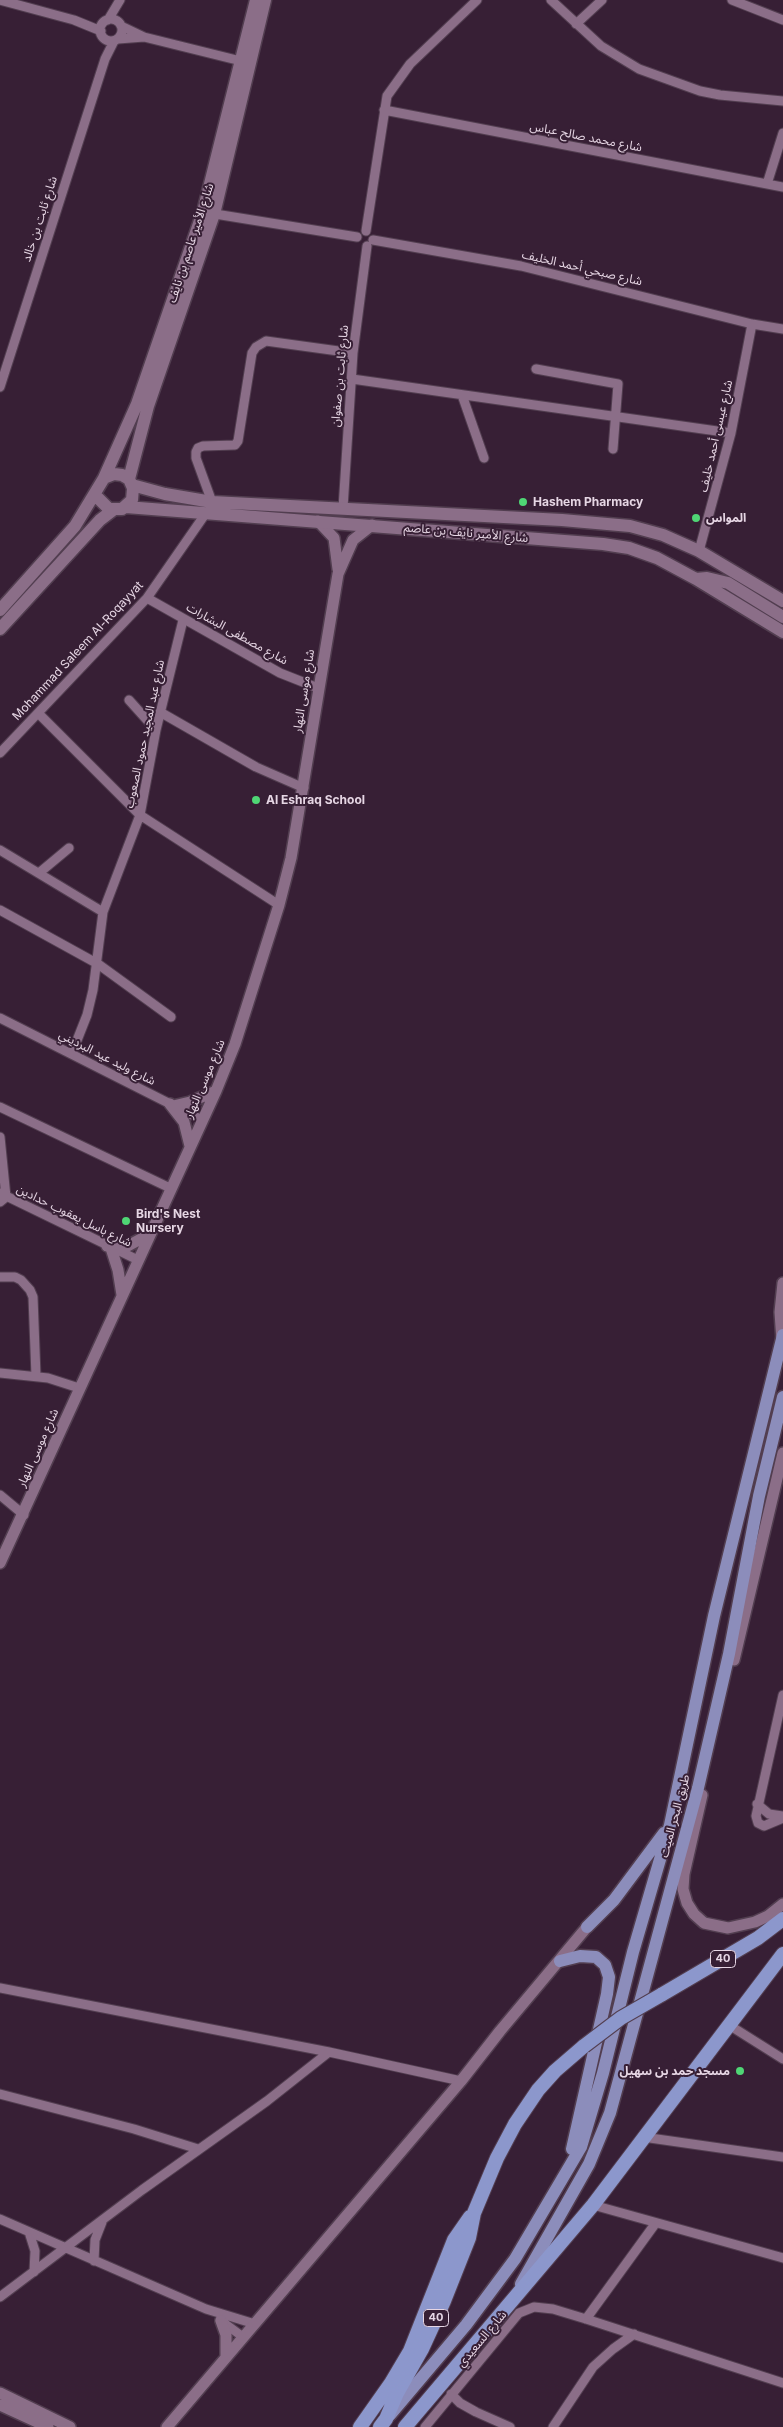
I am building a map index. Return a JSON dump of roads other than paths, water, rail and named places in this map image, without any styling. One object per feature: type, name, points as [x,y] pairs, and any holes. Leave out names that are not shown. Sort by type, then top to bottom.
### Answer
[{"type":"highway","name":"40","points":[[383,2423],[397,2393],[422,2349],[444,2300],[468,2238],[474,2213],[497,2158],[538,2090],[555,2071],[621,2018],[758,1938],[783,1920]]},
{"type":"highway","points":[[405,2427],[593,2206],[643,2137],[783,1954]]},
{"type":"highway","points":[[360,2427],[391,2384],[410,2351],[454,2240],[474,2213]]},
{"type":"main road","name":"شارع الأمير عاصم بن نايف","points":[[130,482],[148,406],[208,213],[245,62],[256,0]]},
{"type":"main road","name":"شارع الأمير عاصم بن نايف","points":[[245,62],[265,0]]},
{"type":"main road","name":"شارع الأمير عاصم بن نايف","points":[[104,478],[134,412],[208,213]]},
{"type":"main road","points":[[0,610],[75,526],[98,494],[104,478],[118,474],[130,482],[133,497],[126,506],[112,510],[0,629]]},
{"type":"main road","name":"شارع الأمير نايف بن عاصم","points":[[130,482],[209,507],[318,521],[603,544],[629,548],[657,558],[696,579],[783,632]]},
{"type":"main road","points":[[98,494],[102,504],[112,510]]},
{"type":"main road","name":"شارع الأمير نايف بن عاصم","points":[[126,506],[342,508],[614,523],[663,535],[699,551],[783,601]]},
{"type":"main road","points":[[696,579],[707,578],[728,583],[783,617]]},
{"type":"main road","points":[[383,2423],[466,2325],[515,2259],[582,2147],[604,2073],[633,1952],[670,1825],[714,1616],[782,1338]]},
{"type":"main road","name":"طريق البحر الميت","points":[[513,2298],[589,2164],[602,2134],[614,2096],[698,1788],[729,1654],[760,1496],[783,1397]]},
{"type":"main road","points":[[588,1927],[614,1900],[670,1825]]},
{"type":"main road","points":[[633,1952],[647,1973]]},
{"type":"main road","points":[[560,1961],[580,1956],[596,1957],[607,1968],[610,1984],[568,2168]]},
{"type":"street","points":[[0,0],[104,28],[120,24],[144,37],[245,62]]},
{"type":"street","points":[[366,230],[387,96],[410,64],[477,0]]},
{"type":"street","points":[[550,0],[601,46],[639,69],[677,84],[720,95],[783,101]]},
{"type":"street","points":[[576,24],[602,0]]},
{"type":"street","points":[[732,0],[783,20]]},
{"type":"street","points":[[104,28],[119,1]]},
{"type":"street","name":"شارع ثابت بن خالد","points":[[0,387],[105,59],[122,33],[119,1]]},
{"type":"street","points":[[104,28],[116,40],[144,37]]},
{"type":"street","name":"شارع ثابت بن خالد","points":[[104,28],[105,59]]},
{"type":"street","name":"شارع محمد صالح عباس","points":[[384,110],[783,187]]},
{"type":"street","points":[[767,184],[783,133]]},
{"type":"street","points":[[208,213],[357,237]]},
{"type":"street","points":[[366,230],[372,234],[370,243],[358,243],[357,237],[360,232],[366,230]]},
{"type":"street","name":"شارع صبحي أحمد الخليف","points":[[370,243],[572,277],[752,324],[783,329]]},
{"type":"street","name":"شارع ثابت بن صفوان","points":[[342,508],[353,353],[370,243]]},
{"type":"street","name":"شارع عيسى أحمد خليف","points":[[699,551],[731,433],[752,324]]},
{"type":"street","points":[[209,507],[196,452],[198,448],[203,446],[235,445],[238,441],[252,353],[256,347],[266,342],[353,353]]},
{"type":"street","points":[[536,369],[618,384],[613,449]]},
{"type":"street","points":[[352,379],[731,433]]},
{"type":"street","points":[[462,394],[484,458]]},
{"type":"street","name":"Mohammad Saleem Al-Roqayyat","points":[[0,753],[147,598],[209,507]]},
{"type":"street","name":"شارع موسى النهار","points":[[318,521],[334,538],[338,574]]},
{"type":"street","name":"شارع موسى النهار","points":[[0,1563],[216,1091],[235,1044],[280,905],[291,858],[338,574],[353,540],[372,525]]},
{"type":"street","name":"شارع مصطفى البشارات","points":[[147,598],[280,673],[318,688]]},
{"type":"street","name":"شارع عبد المجيد حمود الصعوب","points":[[72,1053],[87,1015],[98,964],[103,912],[140,815],[156,730],[183,620]]},
{"type":"street","points":[[129,700],[156,730]]},
{"type":"street","points":[[160,712],[256,767],[304,788]]},
{"type":"street","points":[[38,713],[140,815],[280,905]]},
{"type":"street","points":[[39,874],[69,848]]},
{"type":"street","points":[[0,850],[103,912]]},
{"type":"street","points":[[0,910],[98,964],[171,1017]]},
{"type":"street","name":"شارع وليد عيد البرديني","points":[[0,1018],[202,1120]]},
{"type":"street","points":[[190,1146],[184,1122],[171,1105],[190,1102],[216,1091]]},
{"type":"street","points":[[0,1107],[170,1188]]},
{"type":"street","points":[[0,1137],[2,1197]]},
{"type":"street","name":"شارع باسل يعقوب حدادين","points":[[2,1197],[138,1260]]},
{"type":"street","points":[[122,1295],[118,1270],[109,1247],[124,1248],[150,1234]]},
{"type":"street","points":[[0,1277],[15,1277],[21,1280],[30,1290],[33,1297],[36,1376]]},
{"type":"street","points":[[782,1338],[780,1312],[783,1283]]},
{"type":"street","points":[[0,1374],[36,1376],[79,1388]]},
{"type":"street","points":[[783,1452],[684,1874],[683,1888],[687,1903],[694,1914],[704,1923],[715,1926],[728,1928],[755,1922],[783,1904]]},
{"type":"street","points":[[0,1495],[24,1514]]},
{"type":"street","points":[[783,1695],[757,1804],[757,1821],[761,1826],[767,1826],[783,1817]]},
{"type":"street","points":[[757,1804],[769,1814],[783,1817]]},
{"type":"street","points":[[167,2427],[462,2081],[500,2031],[588,1927]]},
{"type":"street","points":[[0,1988],[330,2052],[462,2081]]},
{"type":"street","points":[[729,2025],[783,2059]]},
{"type":"street","points":[[0,2298],[198,2149],[267,2101],[330,2052]]},
{"type":"street","points":[[0,2094],[134,2129],[198,2149]]},
{"type":"street","points":[[643,2137],[783,2157]]},
{"type":"street","points":[[593,2206],[783,2258]]},
{"type":"street","points":[[0,2219],[206,2309],[255,2324]]},
{"type":"street","points":[[94,2261],[95,2240],[102,2221]]},
{"type":"street","points":[[586,2319],[655,2224]]},
{"type":"street","points":[[29,2232],[35,2251],[34,2272]]},
{"type":"street","name":"شارع السعيدي","points":[[425,2427],[523,2311],[542,2307],[634,2334],[783,2383]]},
{"type":"street","points":[[206,2309],[244,2336]]},
{"type":"street","points":[[221,2321],[226,2335],[226,2358]]},
{"type":"street","points":[[553,2427],[593,2367],[634,2334]]},
{"type":"street","points":[[0,2392],[70,2427]]},
{"type":"street","points":[[451,2394],[460,2403],[476,2412],[510,2427]]},
{"type":"street","points":[[0,2405],[48,2427]]},
{"type":"place","name":"Hashem Pharmacy","points":[[523,502]]},
{"type":"place","name":"المواس","points":[[696,518]]},
{"type":"place","name":"Al Eshraq School","points":[[256,800]]},
{"type":"place","name":"Bird's Nest Nursery","points":[[126,1221]]},
{"type":"place","name":"مسجد حمد بن سهيل","points":[[740,2071]]}]
